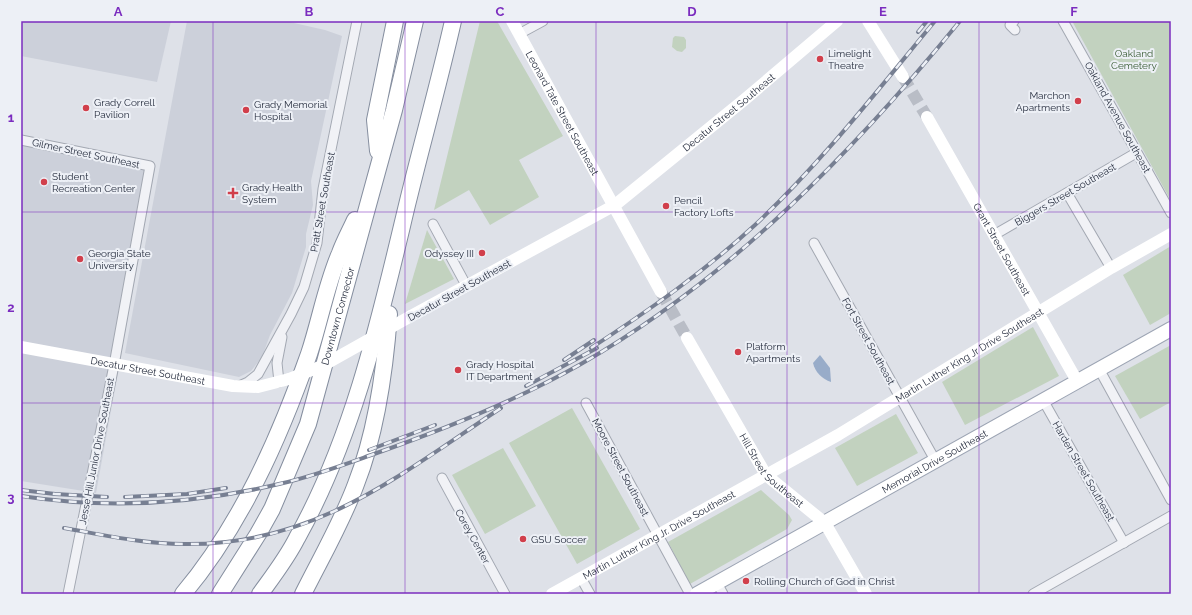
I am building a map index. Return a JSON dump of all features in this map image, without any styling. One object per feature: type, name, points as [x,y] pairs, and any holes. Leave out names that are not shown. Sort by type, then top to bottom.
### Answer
[{"type":"highway","points":[[379,161],[375,120],[395,21]]},
{"type":"highway","name":"Downtown Connector","points":[[220,594],[272,509],[308,424],[394,110],[415,21]]},
{"type":"highway","points":[[269,594],[321,491],[349,418],[363,373],[395,253],[453,21]]},
{"type":"highway","points":[[183,594],[216,550],[256,479],[288,409],[309,354],[339,254],[372,186]]},
{"type":"highway","points":[[306,591],[352,492],[364,461],[384,358],[395,253]]},
{"type":"highway","points":[[260,594],[297,540]]},
{"type":"highway","points":[[216,594],[242,560]]},
{"type":"main road","name":"Leonard Tate Street Southeast","points":[[512,21],[615,205]]},
{"type":"main road","name":"Decatur Street Southeast","points":[[21,347],[238,387],[258,387],[284,381],[322,366],[466,285],[615,205],[744,100],[837,21]]},
{"type":"main road","points":[[868,21],[903,77]]},
{"type":"main road","points":[[876,21],[879,39]]},
{"type":"main road","name":"Grant Street Southeast","points":[[927,117],[1077,381]]},
{"type":"main road","points":[[615,205],[661,292]]},
{"type":"main road","name":"Martin Luther King Jr Drive Southeast","points":[[766,475],[901,398],[1111,268],[1171,234]]},
{"type":"main road","name":"Memorial Drive Southeast","points":[[697,594],[720,588],[825,523],[1171,329]]},
{"type":"main road","name":"Hill Street Southeast","points":[[687,338],[766,475],[825,523],[866,594]]},
{"type":"main road","name":"Martin Luther King Jr. Drive Southeast","points":[[552,594],[766,475]]},
{"type":"street","name":"Pratt Street Southeast","points":[[238,387],[248,382],[258,374],[304,287],[317,243],[323,189],[357,21]]},
{"type":"street","points":[[519,34],[543,21]]},
{"type":"street","name":"Oakland Avenue Southeast","points":[[1063,21],[1136,153],[1141,157],[1171,213]]},
{"type":"street","name":"Gilmer Street Southeast","points":[[21,140],[150,166]]},
{"type":"street","name":"Biggers Street Southeast","points":[[994,234],[1136,153]]},
{"type":"street","name":"Jesse Hill Junior Drive Southeast","points":[[68,594],[114,365],[150,166]]},
{"type":"street","points":[[1067,193],[1111,268]]},
{"type":"street","points":[[433,224],[466,285]]},
{"type":"street","name":"Fort Street Southeast","points":[[814,242],[935,460]]},
{"type":"street","points":[[284,326],[276,363],[284,381]]},
{"type":"street","points":[[1099,369],[1171,500]]},
{"type":"street","name":"Harden Street Southeast","points":[[1043,400],[1124,543]]},
{"type":"street","name":"Moore Street Southeast","points":[[586,403],[690,594]]},
{"type":"street","name":"Corey Center","points":[[442,478],[505,594]]},
{"type":"street","points":[[1032,594],[1171,516]]},
{"type":"street","points":[[581,578],[590,594]]},
{"type":"shaded area","points":[[22,21],[171,21],[157,82],[21,56]]},
{"type":"shaded area","name":"Grady Health System","points":[[187,21],[285,21],[325,30],[342,36],[311,181],[313,205],[306,234],[306,247],[292,293],[270,335],[262,357],[251,371],[239,377],[125,353]]},
{"type":"shaded area","name":"Georgia State University","points":[[21,142],[155,168],[96,493],[21,481]]},
{"type":"green space","points":[[480,21],[497,21],[563,136],[519,160],[539,197],[490,225],[469,190],[434,210]]},
{"type":"green space","name":"Oakland Cemetery","points":[[1072,21],[1171,21],[1171,201]]},
{"type":"green space","points":[[675,36],[684,37],[686,40],[686,48],[682,52],[677,51],[672,47],[673,38]]},
{"type":"green space","points":[[427,230],[454,279],[405,304]]},
{"type":"green space","points":[[1171,246],[1171,313],[1150,325],[1123,275]]},
{"type":"green space","points":[[1033,327],[1059,376],[965,425],[942,382]]},
{"type":"green space","points":[[1171,345],[1171,402],[1140,419],[1115,376]]},
{"type":"green space","points":[[572,408],[640,529],[577,564],[509,443]]},
{"type":"green space","points":[[896,414],[918,453],[857,486],[835,448]]},
{"type":"green space","points":[[503,448],[536,506],[485,534],[452,475]]},
{"type":"green space","points":[[761,490],[789,515],[792,520],[787,529],[690,584],[668,542]]},
{"type":"water","points":[[820,355],[830,368],[831,382],[819,375],[815,369],[813,363]]},
{"type":"tunnel","points":[[903,77],[927,117]]},
{"type":"tunnel","points":[[661,292],[687,338]]},
{"type":"railway","points":[[918,32],[927,21]]},
{"type":"railway","points":[[591,348],[634,320],[696,275],[755,225],[826,152],[935,21]]},
{"type":"railway","points":[[21,496],[53,500],[118,503],[183,500],[247,491],[303,478],[427,435],[480,414],[531,390],[581,364],[636,330],[688,293],[738,252],[786,210],[832,165],[919,70],[960,21]]},
{"type":"railway","points":[[564,360],[594,340]]},
{"type":"railway","points":[[526,386],[597,348]]},
{"type":"railway","points":[[64,528],[139,541],[169,544],[231,542],[274,533],[314,520],[353,502],[390,481],[501,408]]},
{"type":"railway","points":[[369,450],[435,425]]},
{"type":"railway","points":[[125,497],[187,494],[226,488]]},
{"type":"railway","points":[[21,490],[55,494],[107,497]]},
{"type":"place","name":"Limelight Theatre","points":[[820,59]]},
{"type":"place","name":"Marchon Apartments","points":[[1078,101]]},
{"type":"place","name":"Grady Correll Pavilion","points":[[86,108]]},
{"type":"place","name":"Grady Memorial Hospital","points":[[246,110]]},
{"type":"place","name":"Student Recreation Center","points":[[44,182]]},
{"type":"place","name":"Grady Health System","points":[[233,193]]},
{"type":"place","name":"Pencil Factory Lofts","points":[[666,206]]},
{"type":"place","name":"Odyssey III","points":[[482,253]]},
{"type":"place","name":"Georgia State University","points":[[80,259]]},
{"type":"place","name":"Platform Apartments","points":[[738,352]]},
{"type":"place","name":"Grady Hospital IT Department","points":[[458,370]]},
{"type":"place","name":"GSU Soccer","points":[[523,539]]},
{"type":"place","name":"Rolling Church of God in Christ","points":[[746,581]]}]
